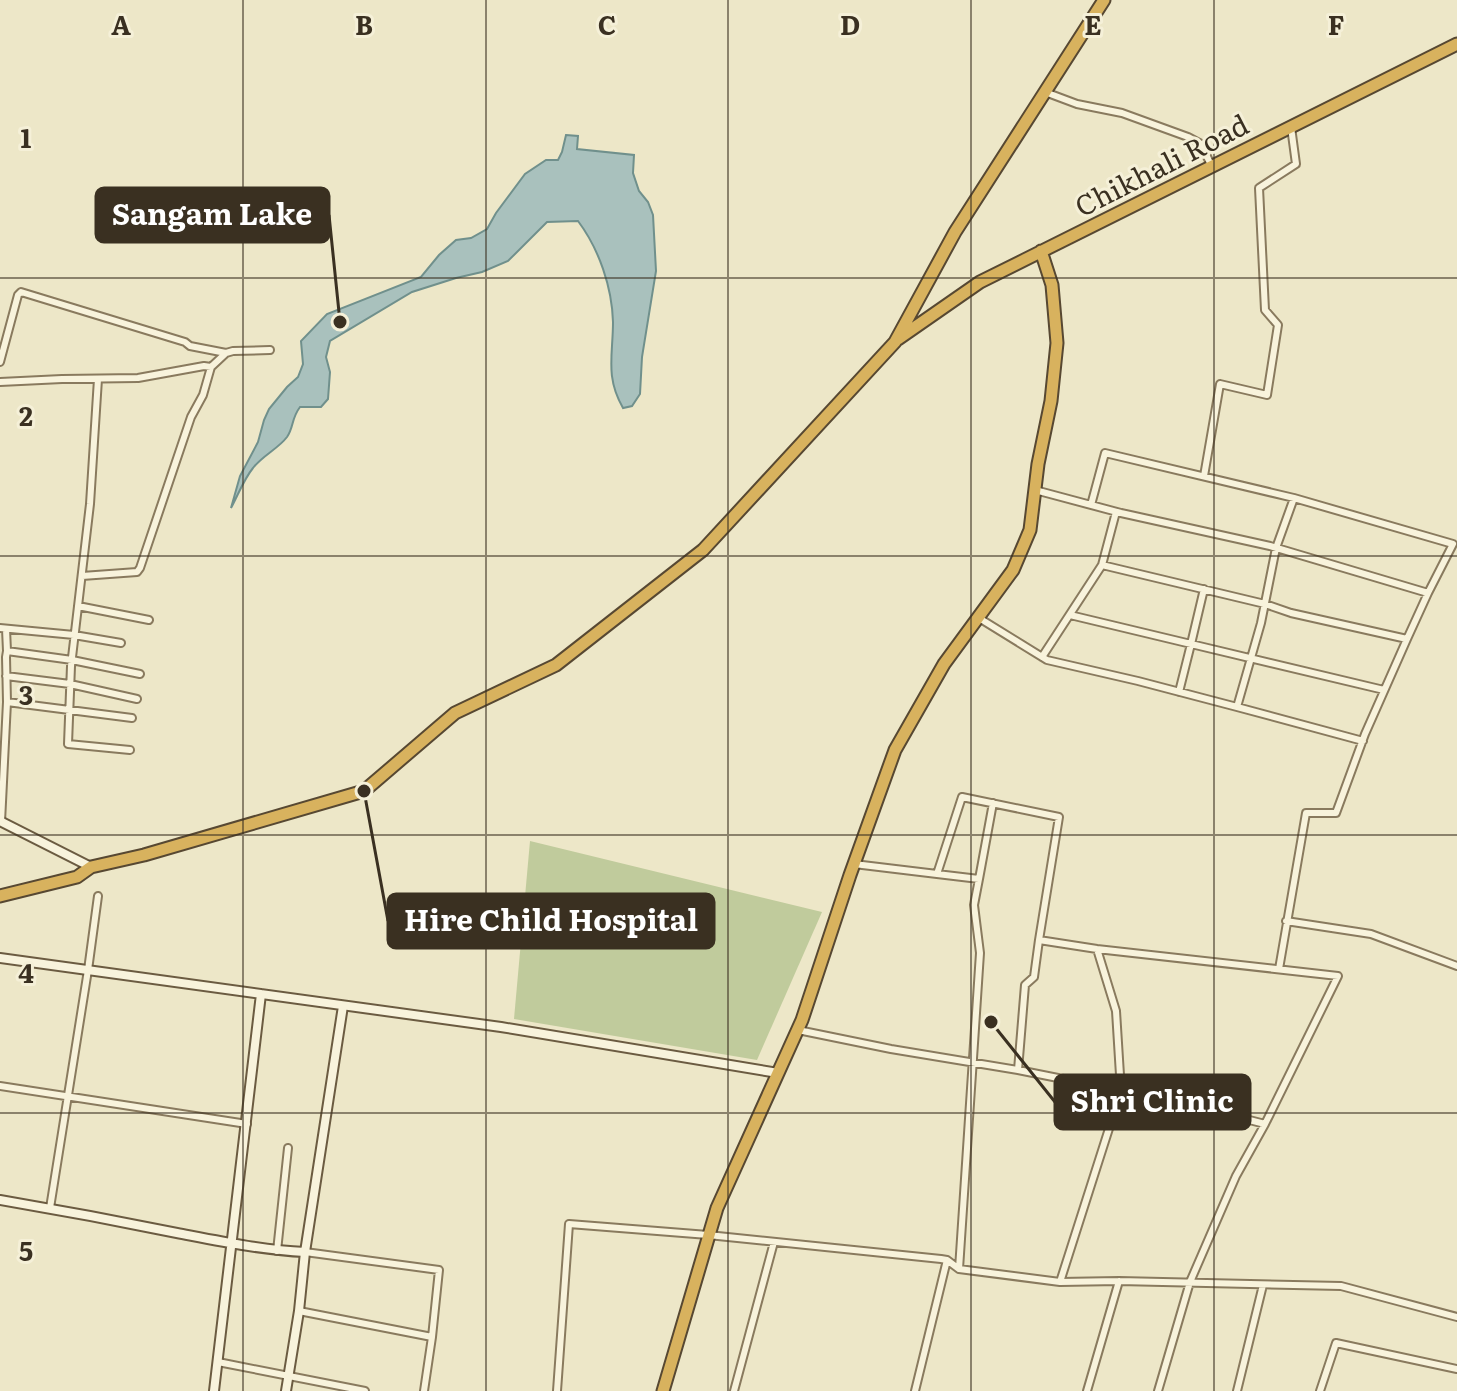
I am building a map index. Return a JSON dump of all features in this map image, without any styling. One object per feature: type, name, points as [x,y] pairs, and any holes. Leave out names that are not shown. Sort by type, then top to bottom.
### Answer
[{"type":"highway","points":[[0,896],[77,877],[91,867],[144,855],[364,791],[455,713],[556,665],[703,550],[895,342],[955,232],[1104,0]]},
{"type":"highway","name":"Chikhali Road","points":[[895,342],[980,282],[1457,44]]},
{"type":"highway","points":[[663,1391],[717,1208],[798,1030],[895,750],[944,664],[1013,570],[1030,530],[1057,343],[1052,285],[1041,251]]},
{"type":"street","points":[[1044,92],[1077,104],[1122,113],[1188,137],[1201,144],[1211,165]]},
{"type":"street","points":[[1204,476],[1220,384],[1267,395],[1278,325],[1265,310],[1259,188],[1296,164],[1291,127]]},
{"type":"street","points":[[0,362],[21,292],[190,346],[226,353],[270,350]]},
{"type":"street","points":[[82,576],[137,572],[140,568],[211,367],[226,353]]},
{"type":"street","points":[[0,382],[138,378],[211,367]]},
{"type":"street","points":[[98,379],[90,504],[74,635],[68,744],[130,750]]},
{"type":"street","points":[[1091,505],[1105,453],[1294,498],[1453,544],[1384,690],[1336,813],[1306,813],[1279,969]]},
{"type":"street","points":[[1035,490],[1116,512],[1276,548],[1428,593]]},
{"type":"street","points":[[1237,707],[1265,604],[1276,548],[1294,498]]},
{"type":"street","points":[[1042,657],[1102,565],[1116,512]]},
{"type":"street","points":[[1102,565],[1407,639]]},
{"type":"street","points":[[1179,692],[1204,589]]},
{"type":"street","points":[[78,606],[149,620]]},
{"type":"street","points":[[1070,615],[1384,690]]},
{"type":"street","points":[[978,617],[1047,660],[1363,741]]},
{"type":"street","points":[[91,867],[1,821],[7,702],[7,651],[3,628],[121,643]]},
{"type":"street","points":[[7,651],[140,674]]},
{"type":"street","points":[[6,676],[70,684],[137,699]]},
{"type":"street","points":[[7,702],[132,718]]},
{"type":"street","points":[[937,874],[962,797],[1059,817],[1034,977],[1025,985],[1018,1070]]},
{"type":"street","points":[[959,1269],[980,953],[974,905],[993,803]]},
{"type":"street","points":[[853,864],[979,879]]},
{"type":"street","points":[[50,1208],[98,896]]},
{"type":"street","points":[[1286,921],[1371,934],[1457,966]]},
{"type":"street","points":[[1039,940],[1338,976],[1236,1176],[1190,1282],[1158,1391]]},
{"type":"street","points":[[1060,1282],[1121,1091],[1116,1011],[1097,949]]},
{"type":"street","points":[[0,958],[501,1027],[778,1073]]},
{"type":"street","points":[[214,1391],[261,994]]},
{"type":"street","points":[[286,1391],[343,1006]]},
{"type":"street","points":[[798,1030],[1183,1103],[1265,1124]]},
{"type":"street","points":[[0,1086],[247,1124]]},
{"type":"street","points":[[277,1251],[288,1148]]},
{"type":"street","points":[[0,1200],[277,1251],[439,1270],[424,1391]]},
{"type":"street","points":[[557,1391],[569,1224],[947,1260],[959,1269],[1060,1282],[1238,1282],[1341,1286],[1457,1317]]},
{"type":"street","points":[[734,1391],[774,1242]]},
{"type":"street","points":[[915,1391],[947,1260]]},
{"type":"street","points":[[1087,1391],[1119,1281]]},
{"type":"street","points":[[1237,1391],[1263,1285]]},
{"type":"street","points":[[299,1311],[432,1337]]},
{"type":"street","points":[[1320,1391],[1336,1343],[1457,1369]]},
{"type":"street","points":[[218,1362],[365,1391]]},
{"type":"green space","points":[[530,841],[822,912],[757,1060],[514,1019]]},
{"type":"water","points":[[566,135],[578,136],[577,149],[634,155],[633,173],[653,215],[656,271],[642,357],[640,394],[632,406],[623,408],[614,386],[611,366],[612,309],[598,256],[578,221],[547,222],[508,261],[482,272],[412,292],[330,341],[326,357],[330,372],[328,399],[321,407],[300,407],[287,437],[253,468],[231,508],[240,476],[258,442],[269,409],[298,377],[303,364],[301,341],[327,314],[421,277],[456,240],[471,238],[487,229],[525,174],[546,160],[558,160]]},
{"type":"place","name":"Sangam Lake","points":[[340,322]]},
{"type":"place","name":"Hire Child Hospital","points":[[364,791]]},
{"type":"place","name":"Shri Clinic","points":[[991,1022]]}]
